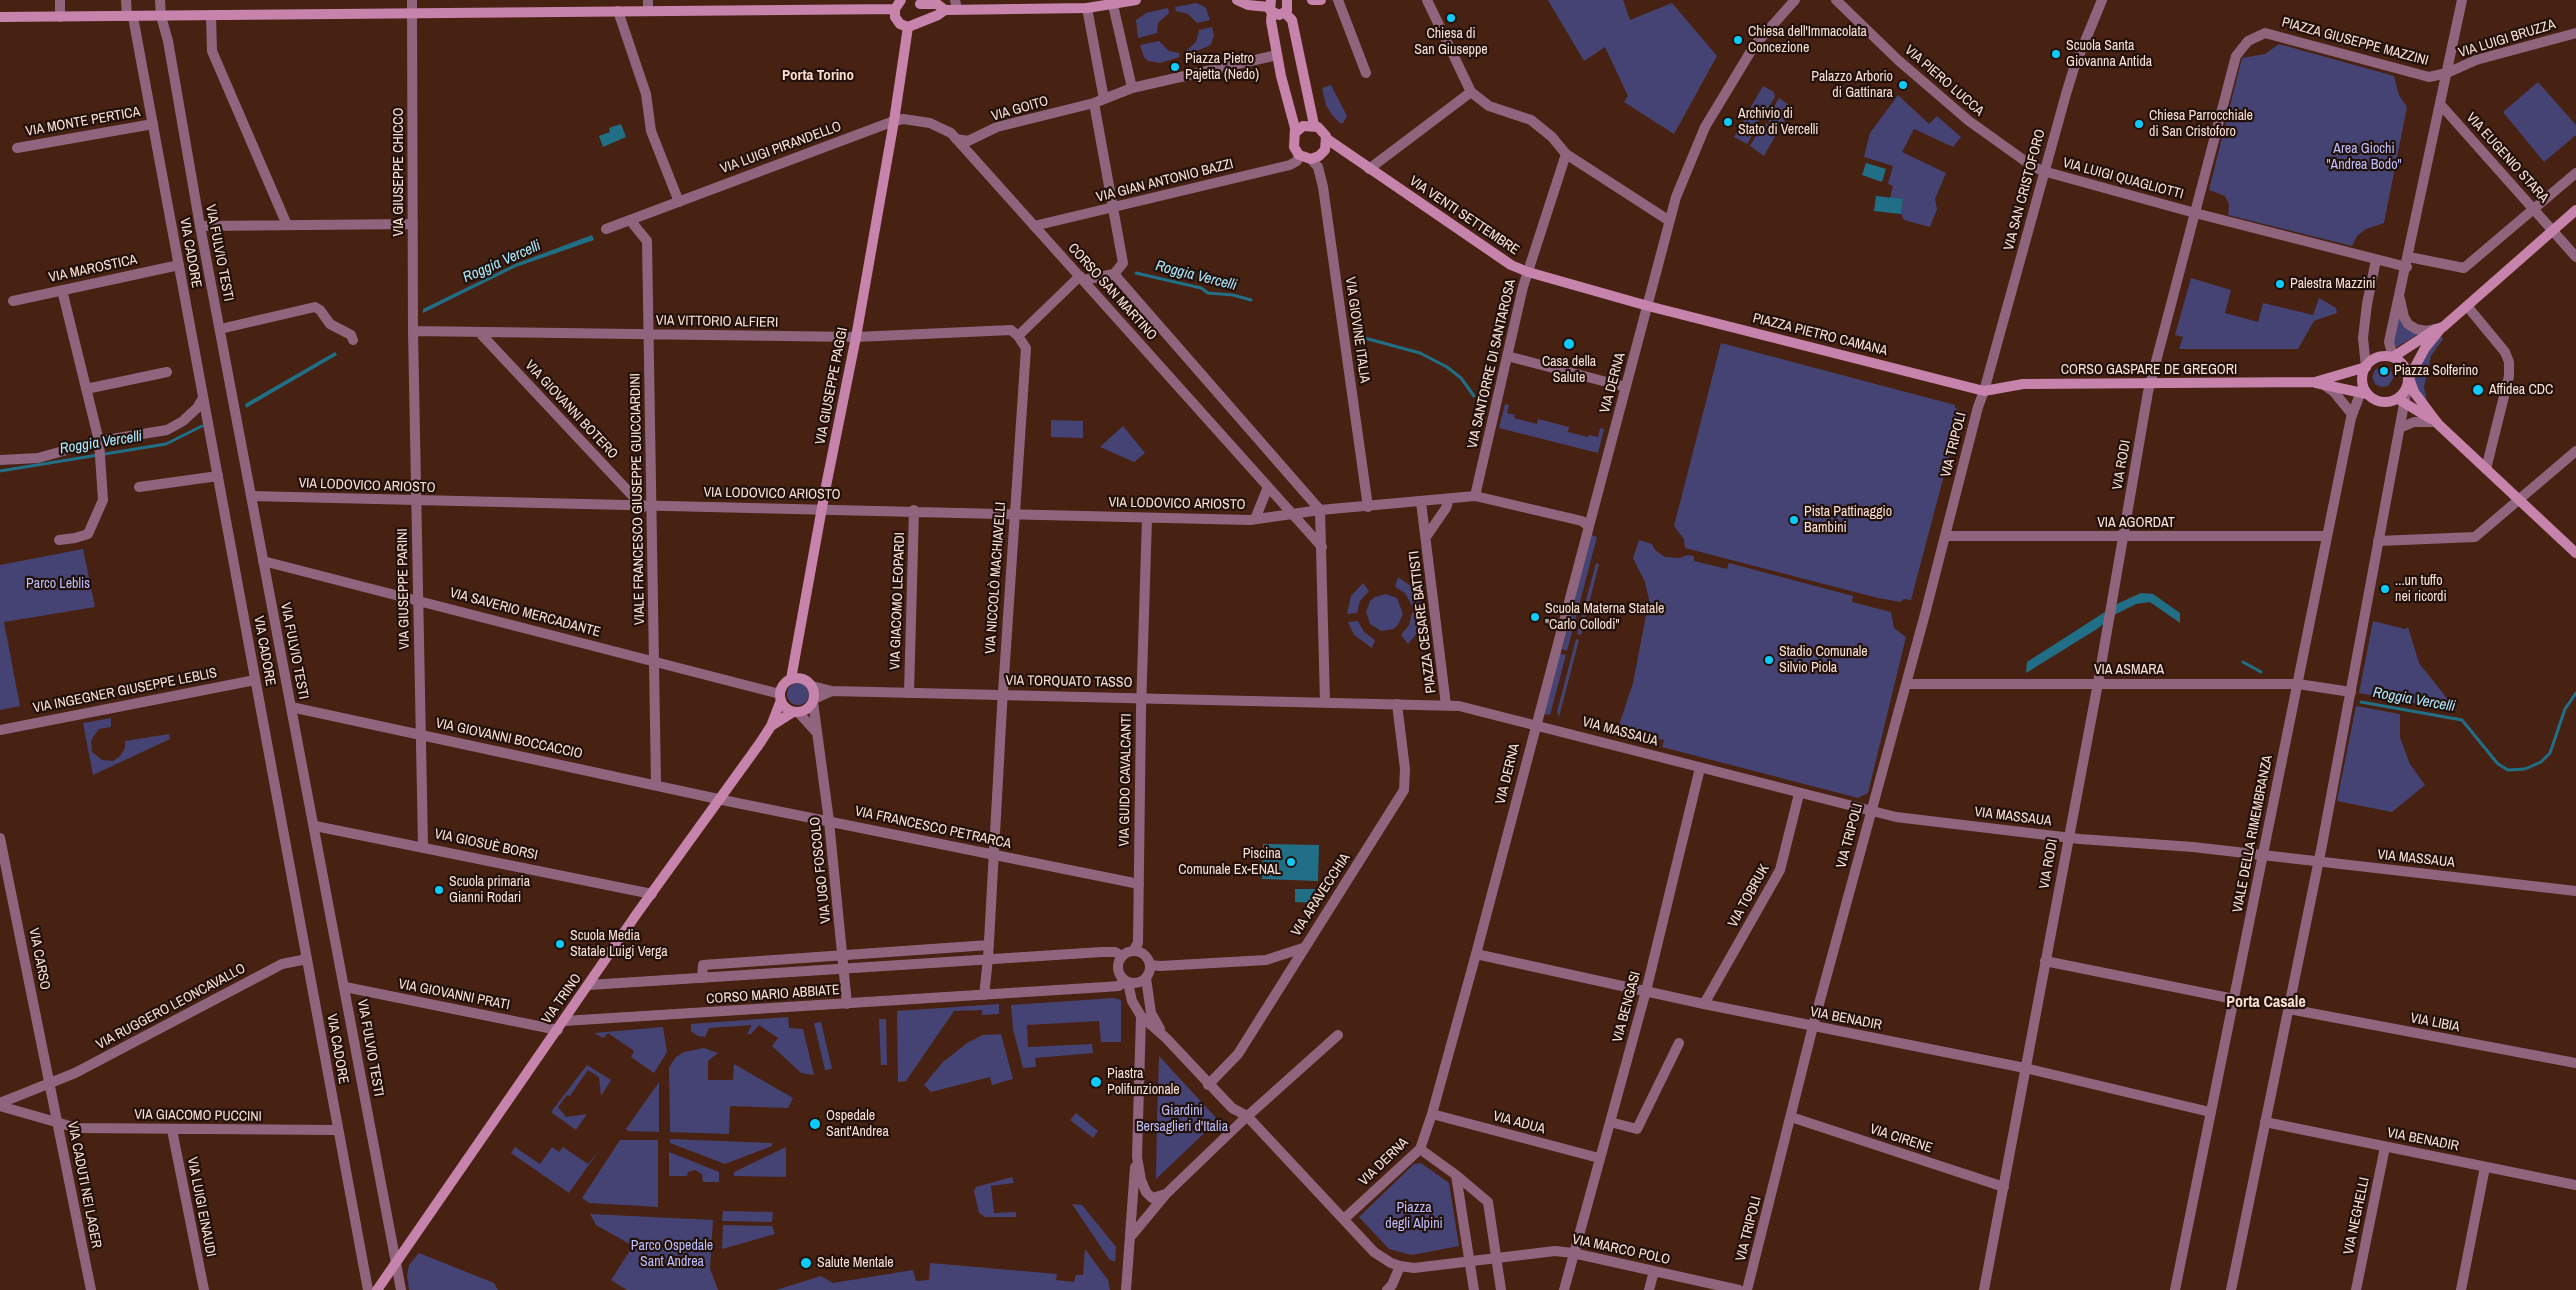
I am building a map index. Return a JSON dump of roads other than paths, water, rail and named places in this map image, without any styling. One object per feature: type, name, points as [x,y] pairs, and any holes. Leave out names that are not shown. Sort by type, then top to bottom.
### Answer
[{"type":"main road","points":[[901,0],[895,9],[897,21],[908,26],[938,15],[956,4],[1113,5],[1136,0]]},
{"type":"main road","points":[[1237,0],[1248,5],[1270,4]]},
{"type":"main road","points":[[1270,4],[1279,15],[1285,13],[1288,8],[1288,0]]},
{"type":"main road","points":[[1312,0],[1321,0]]},
{"type":"main road","points":[[918,2],[937,4],[945,10]]},
{"type":"main road","points":[[918,2],[923,12],[921,20]]},
{"type":"main road","points":[[1270,4],[1277,55],[1295,133],[1294,147],[1299,156],[1311,159],[1320,156],[1326,150],[1327,139],[1321,129],[1314,125],[1303,126],[1295,133]]},
{"type":"main road","points":[[0,17],[895,9]]},
{"type":"main road","points":[[1285,13],[1292,20],[1314,125]]},
{"type":"main road","name":"VIA GIUSEPPE PAGGI","points":[[790,679],[856,338],[894,121],[908,26]]},
{"type":"main road","name":"VIA VENTI SETTEMBRE","points":[[1327,139],[1511,265],[1528,272],[1648,306]]},
{"type":"main road","name":"VIA VENTI SETTEMBRE","points":[[1326,150],[1357,160]]},
{"type":"main road","points":[[2393,357],[2439,328],[2576,210]]},
{"type":"main road","name":"PIAZZA PIETRO CAMANA","points":[[1648,306],[1984,391]]},
{"type":"main road","points":[[2402,402],[2408,383],[2425,348],[2439,328]]},
{"type":"main road","points":[[2437,422],[2402,402],[2384,403],[2375,400],[2363,391],[2363,374],[2366,367],[2373,360],[2382,356],[2393,357],[2405,368],[2408,383],[2437,422],[2576,553]]},
{"type":"main road","name":"CORSO GASPARE DE GREGORI","points":[[2320,384],[2366,367]]},
{"type":"main road","name":"CORSO GASPARE DE GREGORI","points":[[1984,391],[2023,384],[2150,383],[2320,384],[2363,391]]},
{"type":"main road","points":[[794,655],[809,682],[814,701],[804,711],[796,712],[783,705],[780,697],[783,685],[790,679],[809,682]]},
{"type":"main road","name":"VIA TRINO","points":[[377,1290],[771,726],[780,697]]},
{"type":"main road","name":"VIA TRINO","points":[[771,726],[796,712]]},
{"type":"street","points":[[60,0],[60,17]]},
{"type":"street","name":"VIA CADORE","points":[[126,0],[153,124],[368,1290]]},
{"type":"street","name":"VIA FULVIO TESTI","points":[[160,0],[161,16],[168,41],[200,226],[315,826],[401,1290]]},
{"type":"street","name":"VIA GIUSEPPE CHICCO","points":[[412,0],[413,331]]},
{"type":"street","points":[[648,0],[648,11]]},
{"type":"street","points":[[1338,0],[1366,73]]},
{"type":"street","points":[[1427,0],[1471,92],[1490,106],[1531,120],[1552,137],[1566,154],[1668,220]]},
{"type":"street","name":"VIA DERNA","points":[[1344,1219],[1420,1149],[1432,1114],[1476,954],[1535,724],[1648,306],[1668,220],[1709,121],[1754,46],[1795,0]]},
{"type":"street","name":"VIA PIERO LUCCA","points":[[1836,0],[1898,60],[1969,122],[2044,171]]},
{"type":"street","name":"VIA SAN CRISTOFORO","points":[[1984,391],[2074,68],[2102,0]]},
{"type":"street","points":[[2393,357],[2389,342],[2408,262],[2462,0]]},
{"type":"street","points":[[1080,5],[1104,99]]},
{"type":"street","points":[[1113,5],[1132,88]]},
{"type":"street","points":[[618,11],[646,94],[651,131],[679,202]]},
{"type":"street","points":[[211,16],[212,51],[287,225]]},
{"type":"street","name":"PIAZZA GIUSEPPE MAZZINI","points":[[2155,364],[2236,56],[2241,47],[2256,36],[2265,33],[2279,35],[2321,49],[2430,77],[2447,73]]},
{"type":"street","name":"VIA LUIGI BRUZZA","points":[[2447,73],[2476,60],[2576,33]]},
{"type":"street","points":[[1018,336],[1081,278],[1114,274],[1123,263],[1094,103],[1132,88],[1277,55]]},
{"type":"street","points":[[1369,169],[1471,92]]},
{"type":"street","name":"VIA GOITO","points":[[956,139],[968,141],[997,127],[1094,103]]},
{"type":"street","name":"VIA EUGENIO STARA","points":[[2440,104],[2576,257]]},
{"type":"street","name":"CORSO SAN MARTINO","points":[[894,121],[903,119],[930,123],[951,133],[1292,513]]},
{"type":"street","name":"VIA LUIGI PIRANDELLO","points":[[606,229],[894,121]]},
{"type":"street","name":"VIA MONTE PERTICA","points":[[17,148],[153,124]]},
{"type":"street","name":"VIA SANTORRE DI SANTAROSA","points":[[1475,496],[1528,272],[1566,154]]},
{"type":"street","name":"VIA GIAN ANTONIO BAZZI","points":[[1034,226],[1290,165],[1299,156]]},
{"type":"street","name":"VIA GIOVINE ITALIA","points":[[1311,159],[1318,167],[1324,187],[1368,507]]},
{"type":"street","name":"VIA LUIGI QUAGLIOTTI","points":[[2044,171],[2195,213]]},
{"type":"street","points":[[2195,213],[2376,260],[2464,268],[2576,173]]},
{"type":"street","name":"VIALE FRANCESCO GIUSEPPE GUICCIARDINI","points":[[630,220],[648,241],[647,507],[654,661],[656,784]]},
{"type":"street","points":[[200,226],[413,224]]},
{"type":"street","points":[[2366,367],[2363,338],[2367,304],[2376,260]]},
{"type":"street","name":"VIA MAROSTICA","points":[[13,301],[179,265]]},
{"type":"street","name":"CORSO SAN MARTINO","points":[[1114,274],[1320,510]]},
{"type":"street","points":[[58,540],[84,536],[91,529],[103,500],[100,450],[62,290]]},
{"type":"street","points":[[2400,299],[2408,324],[2416,329],[2426,331],[2439,328]]},
{"type":"street","points":[[2466,306],[2505,352],[2509,362],[2509,376],[2486,468]]},
{"type":"street","points":[[220,329],[315,308],[320,310],[330,324],[351,335],[353,340]]},
{"type":"street","name":"VIA VITTORIO ALFIERI","points":[[413,331],[856,338],[1011,330],[1018,336]]},
{"type":"street","name":"VIA GIUSEPPE PARINI","points":[[413,331],[423,846]]},
{"type":"street","name":"VIA GIOVANNI BOTERO","points":[[479,332],[647,507]]},
{"type":"street","name":"VIA NICCOLÒ MACHIAVELLI","points":[[988,960],[1014,514],[1026,348],[1018,336]]},
{"type":"street","points":[[1507,356],[1626,388]]},
{"type":"street","name":"VIA RODI","points":[[1984,1290],[2098,683],[2150,383],[2155,364]]},
{"type":"street","points":[[86,389],[167,372]]},
{"type":"street","points":[[2320,384],[2338,397],[2352,414]]},
{"type":"street","name":"VIA TRIPOLI","points":[[1747,1290],[1813,1026],[1906,684],[1978,407],[1984,391]]},
{"type":"street","name":"VIALE DELLA RIMEMBRANZA","points":[[2175,1290],[2352,414],[2363,391]]},
{"type":"street","points":[[0,460],[38,458],[100,450],[167,430],[184,421],[197,408],[203,398]]},
{"type":"street","points":[[2231,1290],[2319,862],[2378,541],[2402,427],[2402,402]]},
{"type":"street","points":[[2402,427],[2428,421],[2437,422]]},
{"type":"street","points":[[2378,541],[2475,537],[2576,451]]},
{"type":"street","points":[[139,487],[218,476]]},
{"type":"street","points":[[1254,519],[1268,486]]},
{"type":"street","name":"VIA LODOVICO ARIOSTO","points":[[251,496],[647,507],[914,510],[1147,518],[1254,519],[1292,513]]},
{"type":"street","points":[[1292,513],[1475,496],[1582,520],[1588,526]]},
{"type":"street","name":"PIAZZA CESARE BATTISTI","points":[[1426,537],[1450,499]]},
{"type":"street","name":"PIAZZA CESARE BATTISTI","points":[[1421,502],[1446,705]]},
{"type":"street","name":"VIA GIACOMO LEOPARDI","points":[[909,693],[914,510]]},
{"type":"street","points":[[1320,510],[1325,702]]},
{"type":"street","points":[[1292,513],[1322,547]]},
{"type":"street","name":"VIA GUIDO CAVALCANTI","points":[[1133,951],[1138,943],[1141,697],[1147,518]]},
{"type":"street","name":"VIA AGORDAT","points":[[1945,536],[2327,536]]},
{"type":"street","name":"VIA SAVERIO MERCADANTE","points":[[263,561],[654,661],[780,697]]},
{"type":"street","name":"VIA INGEGNER GIUSEPPE LEBLIS","points":[[0,730],[255,680]]},
{"type":"street","name":"VIA TORQUATO TASSO","points":[[809,682],[832,691],[1305,701]]},
{"type":"street","name":"VIA ASMARA","points":[[1906,684],[2298,684],[2351,692]]},
{"type":"street","name":"VIA TORQUATO TASSO","points":[[814,701],[832,691]]},
{"type":"street","name":"VIA UGO FOSCOLO","points":[[814,701],[829,821],[847,1004]]},
{"type":"street","name":"PIAZZA CESARE BATTISTI","points":[[1305,701],[1459,706]]},
{"type":"street","name":"VIA ARAVECCHIA","points":[[1208,1085],[1238,1054],[1284,984],[1302,948],[1404,790],[1405,769],[1397,704]]},
{"type":"street","name":"VIA MASSAUA","points":[[1459,706],[1535,724],[1799,794],[1896,817],[2068,838],[2263,856],[2576,891]]},
{"type":"street","name":"VIA GIOVANNI BOCCACCIO","points":[[291,707],[721,799]]},
{"type":"street","points":[[796,712],[817,734]]},
{"type":"street","name":"VIA BENGASI","points":[[1573,1253],[1646,992],[1700,768]]},
{"type":"street","name":"VIA TOBRUK","points":[[1704,1004],[1780,870],[1799,794]]},
{"type":"street","name":"VIA FRANCESCO PETRARCA","points":[[721,799],[993,856],[1139,884]]},
{"type":"street","name":"VIA GIOSUÈ BORSI","points":[[315,826],[423,846],[652,894]]},
{"type":"street","name":"VIA CARSO","points":[[0,838],[50,1085]]},
{"type":"street","name":"CORSO MARIO ABBIATE","points":[[702,978],[703,966],[989,945]]},
{"type":"street","points":[[1150,965],[1266,960],[1302,948]]},
{"type":"street","points":[[1166,1038],[1150,1013],[1146,978],[1150,965],[1145,955],[1133,951],[1122,956],[1117,966],[1126,982],[1132,1001],[1141,1016],[1166,1038],[1208,1085],[1232,1108],[1247,1116],[1374,1252],[1400,1266],[1414,1268],[1496,1257]]},
{"type":"street","name":"CORSO MARIO ABBIATE","points":[[589,985],[1115,952],[1122,956]]},
{"type":"street","name":"VIA BENADIR","points":[[1476,954],[1646,992],[2025,1068],[2210,1112]]},
{"type":"street","name":"VIA RUGGERO LEONCAVALLO","points":[[0,1104],[50,1085],[282,964],[307,959]]},
{"type":"street","points":[[984,995],[988,960]]},
{"type":"street","points":[[2045,961],[2234,999]]},
{"type":"street","points":[[1126,982],[1137,984],[1146,978]]},
{"type":"street","name":"CORSO MARIO ABBIATE","points":[[564,1021],[1119,986],[1126,982]]},
{"type":"street","name":"VIA GIOVANNI PRATI","points":[[345,987],[558,1030]]},
{"type":"street","name":"VIA LIBIA","points":[[2289,1009],[2576,1063]]},
{"type":"street","points":[[1126,1290],[1137,1157],[1141,1016]]},
{"type":"street","points":[[1132,1235],[1166,1194],[1247,1116],[1338,1035]]},
{"type":"street","points":[[1610,1122],[1637,1129],[1679,1043]]},
{"type":"street","name":"VIA CADUTI NEI LAGER","points":[[50,1085],[91,1290]]},
{"type":"street","name":"VIA GIACOMO PUCCINI","points":[[0,1104],[58,1124],[77,1128],[338,1130]]},
{"type":"street","name":"VIA ADUA","points":[[1432,1114],[1599,1158]]},
{"type":"street","name":"VIA CIRENE","points":[[1791,1117],[2004,1187]]},
{"type":"street","name":"VIA BENADIR","points":[[2265,1122],[2576,1185]]},
{"type":"street","name":"VIA LUIGI EINAUDI","points":[[172,1130],[204,1290]]},
{"type":"street","name":"VIA NEGHELLI","points":[[2356,1290],[2385,1147]]},
{"type":"street","points":[[1420,1149],[1456,1175],[1488,1202],[1501,1290]]},
{"type":"street","points":[[1137,1157],[1141,1180],[1146,1192],[1152,1198],[1166,1194]]},
{"type":"street","points":[[2461,1290],[2485,1167]]},
{"type":"street","points":[[1456,1175],[1474,1290]]},
{"type":"street","name":"VIA MARCO POLO","points":[[1496,1257],[1533,1252],[1573,1253],[1739,1290]]},
{"type":"street","points":[[1564,1290],[1573,1253]]},
{"type":"street","points":[[1386,1290],[1392,1285],[1400,1266]]},
{"type":"street","points":[[1649,1290],[1654,1271]]},
{"type":"water","points":[[621,124],[626,137],[603,147],[599,136],[610,132],[609,128]]},
{"type":"water","points":[[1866,163],[1886,169],[1882,182],[1862,175]]},
{"type":"water","points":[[1876,196],[1903,199],[1901,214],[1874,211]]},
{"type":"water","points":[[592,235],[594,240],[516,267],[423,313],[423,309],[515,264]]},
{"type":"water","points":[[335,352],[337,355],[246,408],[245,404]]},
{"type":"water","points":[[2141,593],[2153,594],[2180,613],[2180,623],[2150,602],[2136,604],[2116,614],[2097,629],[2026,673],[2027,662],[2119,603]]},
{"type":"water","name":"Piscina Comunale Ex-ENAL","points":[[1263,844],[1319,845],[1318,881],[1262,879]]},
{"type":"water","name":"Piscina Comunale Ex-ENAL","points":[[1295,889],[1315,889],[1314,903],[1295,902]]},
{"type":"waterway","name":"Roggia Vercelli","points":[[1136,273],[1201,288],[1208,293],[1233,295],[1251,300]]},
{"type":"waterway","name":"Roggia Vercelli","points":[[1361,337],[1420,353],[1447,367],[1461,378],[1474,396]]},
{"type":"waterway","name":"Roggia Vercelli","points":[[0,471],[166,444],[202,426]]},
{"type":"waterway","name":"Roggia Vercelli","points":[[2243,662],[2261,672]]},
{"type":"waterway","name":"Roggia Vercelli","points":[[2361,702],[2462,720],[2498,764],[2508,770],[2525,769],[2541,762],[2550,753],[2565,709],[2576,693]]},
{"type":"place","name":"Chiesa di San Giuseppe","points":[[1451,18]]},
{"type":"place","name":"Chiesa dell'Immacolata Concezione","points":[[1738,40]]},
{"type":"place","name":"Scuola Santa Giovanna Antida","points":[[2056,54]]},
{"type":"place","name":"Piazza Pietro Pajetta (Nedo)","points":[[1175,67]]},
{"type":"place","name":"Palazzo Arborio di Gattinara","points":[[1903,85]]},
{"type":"place","name":"Archivio di Stato di Vercelli","points":[[1728,122]]},
{"type":"place","name":"Chiesa Parrocchiale di San Cristoforo","points":[[2139,124]]},
{"type":"place","name":"Palestra Mazzini","points":[[2280,284]]},
{"type":"place","name":"Casa della Salute","points":[[1569,344]]},
{"type":"place","name":"Piazza Solferino","points":[[2384,371]]},
{"type":"place","name":"Affidea CDC","points":[[2478,390]]},
{"type":"place","name":"Pista Pattinaggio Bambini","points":[[1794,520]]},
{"type":"place","name":"...un tuffo nei ricordi","points":[[2385,589]]},
{"type":"place","name":"Scuola Materna Statale \"Carlo Collodi\"","points":[[1535,617]]},
{"type":"place","name":"Stadio Comunale Silvio Piola","points":[[1769,660]]},
{"type":"place","name":"Piscina Comunale Ex-ENAL","points":[[1291,862]]},
{"type":"place","name":"Scuola primaria Gianni Rodari","points":[[439,890]]},
{"type":"place","name":"Scuola Media Statale Luigi Verga","points":[[560,944]]},
{"type":"place","name":"Piastra Polifunzionale","points":[[1096,1082]]},
{"type":"place","name":"Ospedale Sant'Andrea","points":[[815,1124]]},
{"type":"place","name":"Salute Mentale","points":[[806,1263]]},
{"type":"district","name":"Porta Torino","points":[[818,76]]},
{"type":"district","name":"Porta Casale","points":[[2266,1003]]},
{"type":"park label","name":"Area Giochi \"Andrea Bodo\"","points":[[2364,158]]},
{"type":"park label","name":"Parco Leblis","points":[[58,584]]},
{"type":"park label","name":"Giardini Bersaglieri d'Italia","points":[[1182,1120]]},
{"type":"park label","name":"Piazza degli Alpini","points":[[1414,1216]]},
{"type":"park label","name":"Parco Ospedale Sant Andrea","points":[[672,1254]]}]
